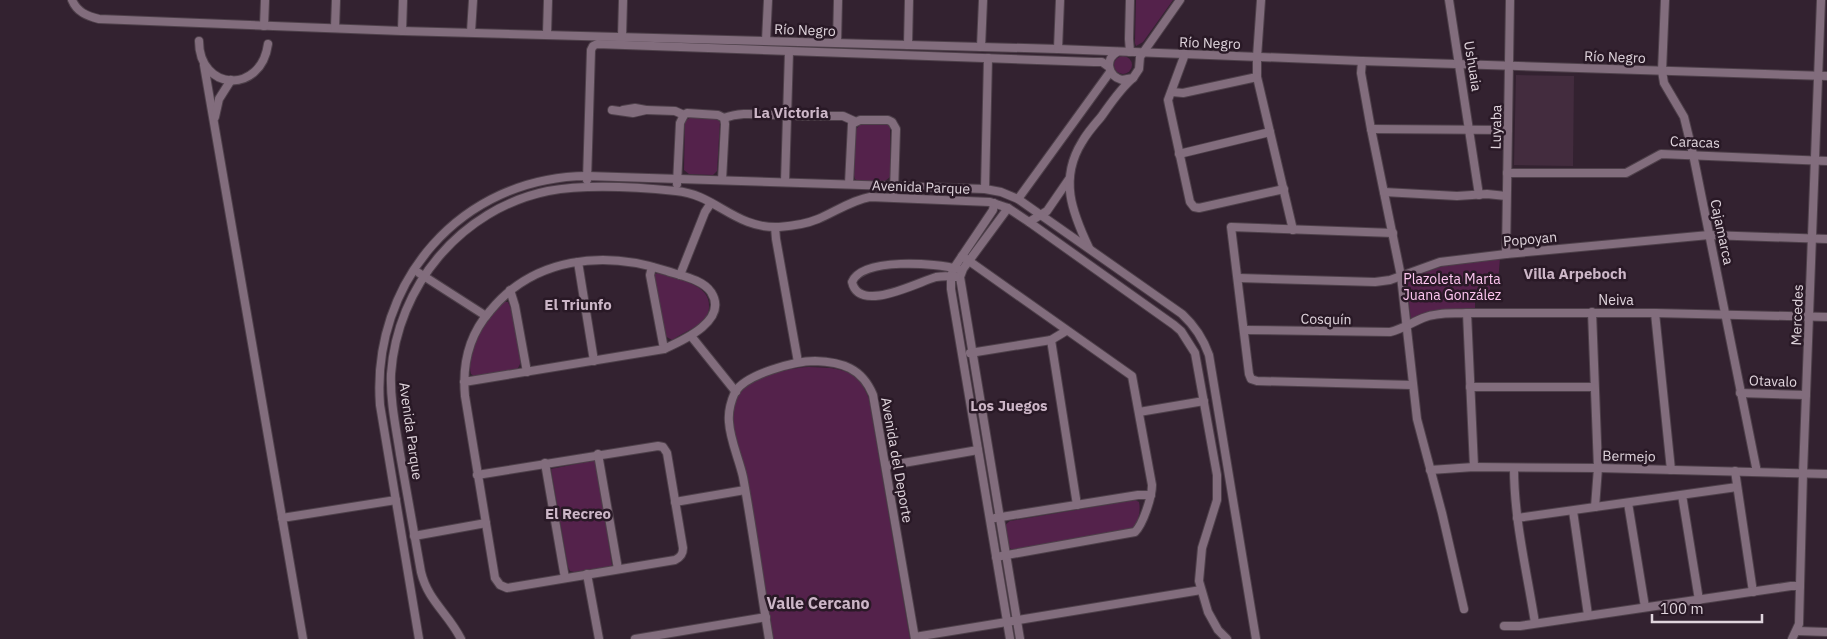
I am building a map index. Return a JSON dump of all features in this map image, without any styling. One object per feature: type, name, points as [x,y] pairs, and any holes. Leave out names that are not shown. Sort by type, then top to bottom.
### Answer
[{"type":"street","name":"Río Negro","points":[[72,0],[79,11],[99,19],[264,26],[1058,49],[1827,76]]},
{"type":"street","points":[[264,26],[265,0]]},
{"type":"street","points":[[335,28],[336,0]]},
{"type":"street","points":[[402,30],[403,0]]},
{"type":"street","points":[[471,32],[473,0]]},
{"type":"street","points":[[547,34],[548,0]]},
{"type":"street","points":[[622,37],[623,0]]},
{"type":"street","points":[[766,41],[768,0]]},
{"type":"street","points":[[837,43],[838,0]]},
{"type":"street","points":[[908,45],[909,0]]},
{"type":"street","points":[[981,47],[983,0]]},
{"type":"street","points":[[1058,49],[1060,0]]},
{"type":"street","points":[[1089,250],[1072,209],[1069,188],[1071,174],[1074,159],[1083,141],[1139,69],[1135,56],[1130,52],[1130,0]]},
{"type":"street","points":[[1138,63],[1143,52],[1180,0]]},
{"type":"street","points":[[1261,0],[1256,57],[1257,77],[1293,230]]},
{"type":"street","name":"Ushuaia","points":[[1449,0],[1479,195]]},
{"type":"street","name":"Luyaba","points":[[1506,254],[1510,0]]},
{"type":"street","name":"Cajamarca","points":[[1665,0],[1662,71],[1664,83],[1684,118],[1693,154],[1757,472]]},
{"type":"street","name":"Mercedes","points":[[1797,631],[1799,624],[1821,0]]},
{"type":"street","points":[[199,41],[199,51],[204,65],[214,120],[303,639]]},
{"type":"street","points":[[204,65],[210,72],[220,78],[242,79],[261,66],[266,56],[268,44]]},
{"type":"street","name":"Río Negro","points":[[587,176],[591,50],[597,44],[1102,62],[1109,70]]},
{"type":"street","points":[[785,182],[790,52]]},
{"type":"street","points":[[1018,199],[1109,70],[1109,61],[1112,55],[1117,52]]},
{"type":"street","points":[[1185,54],[1168,100],[1190,202],[1194,207],[1199,208],[1284,189]]},
{"type":"street","points":[[985,189],[988,58]]},
{"type":"street","points":[[1362,61],[1361,73],[1371,129],[1401,276],[1412,385],[1420,433],[1442,513],[1464,609]]},
{"type":"street","points":[[1109,70],[1115,77],[1122,80],[1132,78]]},
{"type":"street","points":[[1172,92],[1183,93],[1257,77]]},
{"type":"street","points":[[214,120],[219,99],[231,80]]},
{"type":"street","points":[[612,110],[633,112],[646,110],[675,111],[684,115],[688,113],[718,115],[724,118],[735,114],[779,115]]},
{"type":"street","points":[[676,190],[680,123],[684,115]]},
{"type":"street","points":[[798,116],[843,116],[854,121],[888,120],[894,125],[896,129],[894,198]]},
{"type":"street","points":[[722,180],[724,118]]},
{"type":"street","points":[[849,184],[851,129],[854,121]]},
{"type":"street","points":[[1371,129],[1508,130]]},
{"type":"street","points":[[1179,154],[1270,132]]},
{"type":"street","name":"Caracas","points":[[1507,173],[1626,173],[1661,154],[1827,161]]},
{"type":"street","points":[[1029,222],[1042,216],[1054,202],[1071,174]]},
{"type":"street","points":[[587,176],[587,187]]},
{"type":"street","name":"Avenida Parque","points":[[419,639],[382,418],[379,376],[385,335],[391,314],[404,284],[413,270],[438,239],[463,216],[482,204],[529,184],[557,178],[587,176],[985,189],[1001,192],[1018,199],[1182,314],[1192,323],[1205,343],[1256,639]]},
{"type":"street","name":"Avenida Parque","points":[[461,639],[430,596],[421,572],[393,405],[391,374],[397,337],[402,321],[424,276],[441,254],[462,232],[495,210],[535,194],[587,187],[676,190],[692,193],[744,221],[775,227],[793,226],[810,222],[864,198],[994,203],[1008,208],[1097,270],[1181,331],[1195,354],[1218,489],[1214,512],[1202,548],[1199,572],[1201,590],[1208,612],[1218,630],[1227,639]]},
{"type":"street","points":[[1384,192],[1457,196],[1506,196]]},
{"type":"street","points":[[680,275],[705,212],[711,203]]},
{"type":"street","points":[[994,203],[993,210],[957,273],[951,289],[1010,639]]},
{"type":"street","points":[[965,258],[1008,208]]},
{"type":"street","points":[[775,227],[798,362]]},
{"type":"street","points":[[1393,233],[1231,227],[1251,379],[1256,381],[1412,385]]},
{"type":"street","name":"Popoyan","points":[[1238,278],[1375,282],[1401,276],[1440,262],[1506,254],[1709,235],[1827,239]]},
{"type":"street","points":[[965,258],[1132,376],[1152,485],[1151,495],[1140,527],[1135,532],[996,557]]},
{"type":"street","points":[[464,382],[664,348],[691,336],[700,329],[714,312],[714,300],[710,290],[704,285],[680,275],[618,260],[578,262],[544,270],[510,290],[486,316],[478,326],[464,369],[464,382],[478,475],[496,578],[500,585],[507,588],[675,560],[681,556],[683,548],[667,453],[663,448],[654,446],[598,454],[478,475]]},
{"type":"street","points":[[1097,270],[1104,260]]},
{"type":"street","points":[[578,262],[594,361]]},
{"type":"street","points":[[884,264],[910,264],[957,273],[938,277],[894,293],[878,295],[862,294],[855,289],[852,282],[859,273],[884,264]]},
{"type":"street","points":[[652,267],[650,275],[664,348]]},
{"type":"street","points":[[413,270],[486,316]]},
{"type":"street","points":[[957,273],[973,352],[1020,639]]},
{"type":"street","points":[[510,290],[515,306],[527,372]]},
{"type":"street","points":[[1592,312],[1598,468],[1595,507]]},
{"type":"street","name":"Neiva","points":[[1407,326],[1436,314],[1592,312],[1827,317]]},
{"type":"street","points":[[1655,313],[1671,470]]},
{"type":"street","points":[[1467,314],[1474,467]]},
{"type":"street","name":"Cosquín","points":[[1244,330],[1390,332],[1401,330],[1407,326]]},
{"type":"street","points":[[963,354],[1051,340],[1066,331]]},
{"type":"street","points":[[691,336],[736,392],[730,407],[729,424],[745,490],[769,639]]},
{"type":"street","points":[[1051,340],[1077,505]]},
{"type":"street","name":"Avenida del Deporte","points":[[736,392],[740,386],[770,370],[798,362],[824,362],[846,366],[854,370],[866,381],[875,402],[915,638]]},
{"type":"street","points":[[1470,387],[1594,387]]},
{"type":"street","name":"Otavalo","points":[[1740,393],[1806,395]]},
{"type":"street","points":[[1139,412],[1204,401]]},
{"type":"street","points":[[886,466],[978,450]]},
{"type":"street","points":[[598,454],[618,569]]},
{"type":"street","points":[[544,463],[565,578]]},
{"type":"street","name":"Bermejo","points":[[1430,470],[1474,467],[1598,468],[1827,474]]},
{"type":"street","points":[[1514,468],[1517,518],[1535,623]]},
{"type":"street","points":[[1735,471],[1753,592]]},
{"type":"street","points":[[1517,518],[1736,487]]},
{"type":"street","points":[[675,502],[745,490]]},
{"type":"street","points":[[990,519],[1138,495],[1151,495]]},
{"type":"street","points":[[1682,495],[1699,600]]},
{"type":"street","points":[[282,518],[396,500]]},
{"type":"street","points":[[1628,503],[1645,607]]},
{"type":"street","points":[[1573,511],[1588,616]]},
{"type":"street","points":[[414,536],[486,523]]},
{"type":"street","points":[[587,574],[599,639]]},
{"type":"street","points":[[1504,626],[1800,586]]},
{"type":"street","points":[[411,590],[426,588]]},
{"type":"street","points":[[915,638],[1201,590]]},
{"type":"street","points":[[635,639],[766,617]]},
{"type":"street","points":[[1792,639],[1797,631],[1827,632]]},
{"type":"shaded area","points":[[1516,75],[1574,76],[1573,166],[1514,165]]},
{"type":"green space","points":[[1136,0],[1173,0],[1143,42],[1136,46],[1135,43]]},
{"type":"green space","points":[[1123,56],[1130,58],[1132,65],[1130,72],[1123,74],[1116,72],[1114,65],[1116,58]]},
{"type":"green space","points":[[691,117],[715,118],[720,122],[717,171],[713,175],[689,174],[684,170],[685,121]]},
{"type":"green space","points":[[860,125],[888,125],[890,127],[890,177],[885,181],[858,181],[855,179],[856,129]]},
{"type":"green space","name":"Plazoleta Marta Juana González","points":[[1500,258],[1498,282],[1490,283],[1490,292],[1475,294],[1475,309],[1426,313],[1411,320],[1406,278],[1450,264]]},
{"type":"green space","points":[[658,273],[691,283],[704,292],[708,299],[709,310],[705,319],[672,340],[665,336],[654,279],[655,274]]},
{"type":"green space","points":[[504,302],[508,302],[511,309],[521,362],[517,370],[474,376],[471,374],[471,356],[479,335],[491,315]]},
{"type":"green space","points":[[809,367],[838,369],[846,372],[859,381],[869,399],[910,639],[771,639],[732,431],[734,403],[741,391],[758,379],[789,369]]},
{"type":"green space","points":[[595,461],[597,465],[612,565],[610,567],[574,572],[570,571],[568,567],[551,469]]},
{"type":"green space","points":[[1135,500],[1139,502],[1139,514],[1131,530],[1016,549],[1011,549],[1008,546],[1005,525],[1010,521]]},
{"type":"district","name":"La Victoria","points":[[791,113]]},
{"type":"district","name":"Villa Arpeboch","points":[[1575,274]]},
{"type":"district","name":"El Triunfo","points":[[578,305]]},
{"type":"district","name":"Los Juegos","points":[[1009,406]]},
{"type":"district","name":"El Recreo","points":[[578,514]]},
{"type":"district","name":"Valle Cercano","points":[[818,603]]}]
